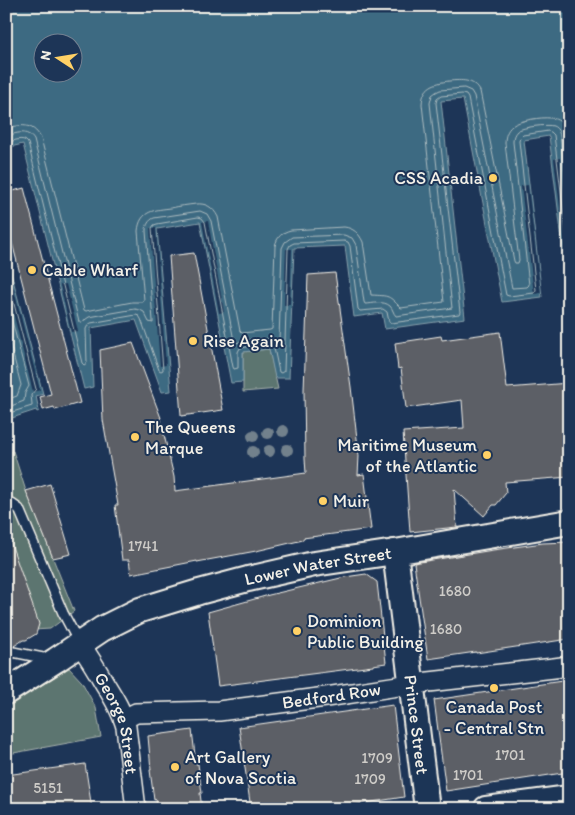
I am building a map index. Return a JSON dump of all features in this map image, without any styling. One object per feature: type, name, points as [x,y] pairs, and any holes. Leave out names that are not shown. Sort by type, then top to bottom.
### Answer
[{"type":"street","name":"Lower Water Street","points":[[6,692],[102,629],[140,610],[199,592],[314,564],[569,522]]},
{"type":"street","name":"Prince Street","points":[[395,552],[427,809]]},
{"type":"street","name":"George Street","points":[[80,644],[114,698],[124,719],[136,809]]},
{"type":"street","name":"Bedford Row","points":[[124,719],[136,713],[219,711],[412,684],[569,666]]},
{"type":"street","points":[[486,809],[569,798]]},
{"type":"lane","points":[[6,500],[20,509],[63,613],[80,644]]},
{"type":"lane","points":[[6,656],[13,652],[56,660]]},
{"type":"green space","points":[[269,349],[278,389],[243,392],[243,352]]},
{"type":"green space","points":[[13,451],[26,491],[74,611],[50,629],[34,630],[6,542],[6,454]]},
{"type":"green space","points":[[69,668],[82,682],[96,708],[101,737],[8,754],[6,747],[6,707]]},
{"type":"water","points":[[6,6],[569,6],[569,296],[549,136],[524,140],[542,297],[502,302],[463,99],[441,101],[465,318],[385,329],[382,313],[354,317],[345,246],[294,248],[289,378],[275,378],[269,349],[243,352],[243,382],[231,383],[200,222],[157,229],[171,391],[162,392],[136,320],[91,328],[93,387],[84,389],[23,144],[6,148]]},
{"type":"water","points":[[6,253],[43,394],[36,396],[39,411],[37,412],[36,410],[6,420]]},
{"type":"pier","points":[[560,158],[569,231],[569,279],[554,159]]},
{"type":"pier","points":[[528,185],[541,293],[534,294],[521,186]]},
{"type":"pier","points":[[208,221],[224,312],[219,313],[202,222]]},
{"type":"pier","points":[[150,228],[156,228],[166,365],[160,366]]},
{"type":"pier","points":[[286,249],[292,249],[290,305],[284,305]]},
{"type":"pier","points":[[6,259],[40,390],[33,392],[6,284]]},
{"type":"pier","points":[[66,284],[78,331],[71,332],[60,285]]},
{"type":"building","name":"Cable Wharf","points":[[24,188],[80,403],[55,410],[54,407],[43,410],[40,397],[51,394],[6,219],[6,193]]},
{"type":"building","name":"Rise Again","points":[[194,253],[223,410],[181,416],[169,256]]},
{"type":"building","name":"The Queens Marque","points":[[335,273],[359,456],[358,475],[364,474],[371,529],[303,538],[303,540],[256,551],[131,574],[129,560],[122,560],[115,505],[118,505],[103,420],[100,350],[133,343],[161,418],[174,477],[175,491],[306,473],[304,390],[308,275]]},
{"type":"building","name":"Maritime Museum of the Atlantic","points":[[500,332],[507,388],[569,383],[569,477],[505,482],[506,493],[484,516],[454,489],[457,527],[410,532],[403,432],[464,428],[462,400],[406,408],[401,368],[398,369],[395,343],[441,336],[442,340]]},
{"type":"building","points":[[50,484],[71,554],[53,558],[26,491]]},
{"type":"building","points":[[6,535],[8,535],[39,624],[36,634],[6,649]]},
{"type":"building","points":[[569,542],[569,639],[428,659],[414,563],[543,543]]},
{"type":"building","name":"Dominion Public Building","points":[[366,574],[377,582],[386,663],[218,686],[208,612],[269,595],[345,577]]},
{"type":"building","points":[[569,680],[569,772],[446,791],[434,700]]},
{"type":"building","points":[[393,705],[404,797],[326,809],[251,809],[239,727]]},
{"type":"building","name":"Art Gallery of Nova Scotia","points":[[192,730],[202,793],[200,793],[202,809],[157,809],[150,770],[148,736]]},
{"type":"building","points":[[85,764],[92,809],[7,809],[6,775]]},
{"type":"place","name":"CSS Acadia","points":[[493,178]]},
{"type":"place","name":"Cable Wharf","points":[[32,270]]},
{"type":"place","name":"Rise Again","points":[[193,341]]},
{"type":"place","name":"The Queens Marque","points":[[135,437]]},
{"type":"place","name":"Maritime Museum of the Atlantic","points":[[487,455]]},
{"type":"place","name":"Muir","points":[[323,501]]},
{"type":"place","name":"Dominion Public Building","points":[[297,631]]},
{"type":"place","name":"Canada Post - Central Stn","points":[[494,688]]},
{"type":"place","name":"Art Gallery of Nova Scotia","points":[[175,767]]}]
